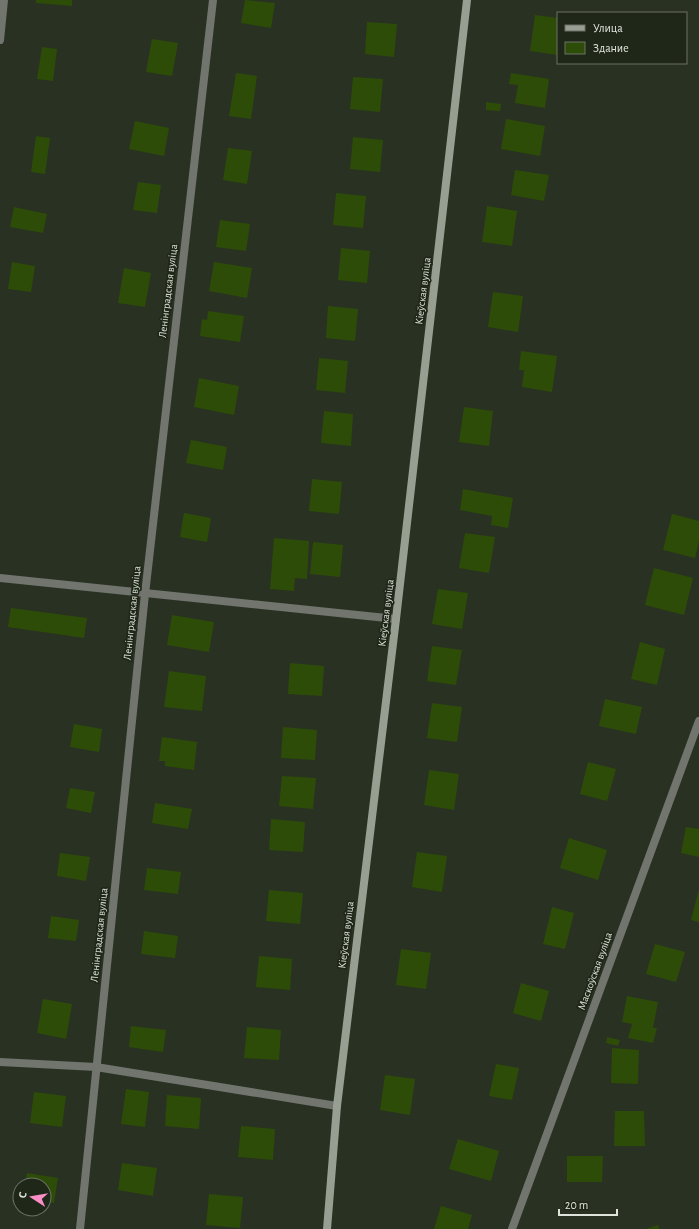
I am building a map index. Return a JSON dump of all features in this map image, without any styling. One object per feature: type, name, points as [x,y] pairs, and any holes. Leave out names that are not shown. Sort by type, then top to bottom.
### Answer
[{"type":"street","points":[[0,40],[4,0]]},
{"type":"street","name":"Ленінградская вуліца","points":[[80,1229],[145,594],[213,0]]},
{"type":"street","name":"Кіеўская вуліца","points":[[327,1229],[337,1106],[396,619],[467,0]]},
{"type":"street","points":[[0,578],[396,619]]},
{"type":"street","name":"Маскоўская вуліца","points":[[512,1229],[699,721]]},
{"type":"street","points":[[0,1062],[96,1067],[337,1106]]},
{"type":"building","points":[[36,0],[72,0],[72,6],[36,3]]},
{"type":"building","points":[[245,0],[275,3],[271,28],[241,23]]},
{"type":"building","points":[[535,15],[557,18],[557,55],[530,51]]},
{"type":"building","points":[[367,22],[397,24],[394,57],[365,54]]},
{"type":"building","points":[[152,39],[178,43],[172,76],[146,72]]},
{"type":"building","points":[[42,47],[57,49],[53,81],[37,79]]},
{"type":"building","points":[[236,73],[257,76],[251,119],[229,116]]},
{"type":"building","points":[[511,73],[549,79],[545,108],[515,103],[518,85],[509,84]]},
{"type":"building","points":[[353,77],[383,79],[380,112],[350,109]]},
{"type":"building","points":[[486,102],[501,104],[500,111],[486,110]]},
{"type":"building","points":[[506,119],[545,126],[540,156],[501,149]]},
{"type":"building","points":[[135,121],[169,128],[164,156],[129,149]]},
{"type":"building","points":[[36,136],[50,138],[45,174],[31,172]]},
{"type":"building","points":[[353,137],[383,140],[380,172],[350,169]]},
{"type":"building","points":[[228,148],[252,151],[247,184],[223,180]]},
{"type":"building","points":[[515,170],[549,175],[544,201],[511,195]]},
{"type":"building","points":[[138,182],[161,185],[157,213],[133,210]]},
{"type":"building","points":[[336,193],[366,196],[363,228],[333,225]]},
{"type":"building","points":[[487,206],[517,211],[512,246],[482,242]]},
{"type":"building","points":[[14,207],[47,214],[43,233],[10,227]]},
{"type":"building","points":[[220,220],[250,224],[246,251],[216,247]]},
{"type":"building","points":[[341,248],[370,251],[367,283],[338,280]]},
{"type":"building","points":[[12,262],[35,266],[31,292],[8,289]]},
{"type":"building","points":[[214,262],[252,268],[247,298],[209,291]]},
{"type":"building","points":[[124,268],[151,273],[145,307],[118,303]]},
{"type":"building","points":[[493,292],[523,296],[518,332],[488,327]]},
{"type":"building","points":[[328,306],[358,309],[355,341],[326,338]]},
{"type":"building","points":[[208,311],[244,316],[240,342],[200,336],[202,319],[207,320]]},
{"type":"building","points":[[521,351],[557,356],[552,392],[522,387],[524,370],[519,370]]},
{"type":"building","points":[[319,358],[348,361],[345,393],[316,390]]},
{"type":"building","points":[[199,378],[239,386],[234,415],[194,407]]},
{"type":"building","points":[[464,407],[493,411],[489,446],[459,442]]},
{"type":"building","points":[[324,411],[353,414],[351,446],[321,443]]},
{"type":"building","points":[[191,440],[227,447],[223,470],[186,463]]},
{"type":"building","points":[[312,479],[342,482],[339,514],[309,511]]},
{"type":"building","points":[[463,489],[513,498],[508,528],[491,525],[492,516],[460,510]]},
{"type":"building","points":[[184,513],[211,518],[207,542],[180,537]]},
{"type":"building","points":[[672,514],[699,521],[699,541],[695,558],[663,550]]},
{"type":"building","points":[[465,533],[495,537],[489,573],[459,568]]},
{"type":"building","points":[[274,538],[309,541],[307,579],[295,578],[294,591],[270,589]]},
{"type":"building","points":[[313,542],[343,545],[340,577],[310,574]]},
{"type":"building","points":[[654,568],[693,578],[684,615],[645,605]]},
{"type":"building","points":[[438,589],[468,593],[462,629],[432,624]]},
{"type":"building","points":[[11,608],[87,618],[84,638],[8,627]]},
{"type":"building","points":[[172,615],[214,622],[209,652],[167,645]]},
{"type":"building","points":[[640,642],[665,649],[657,685],[631,679]]},
{"type":"building","points":[[432,646],[462,650],[456,685],[427,681]]},
{"type":"building","points":[[290,663],[324,666],[322,696],[288,694]]},
{"type":"building","points":[[169,671],[206,676],[202,711],[164,707]]},
{"type":"building","points":[[605,699],[642,707],[636,734],[599,726]]},
{"type":"building","points":[[432,703],[462,707],[457,742],[427,738]]},
{"type":"building","points":[[74,724],[102,729],[99,752],[70,747]]},
{"type":"building","points":[[283,727],[317,730],[315,760],[281,758]]},
{"type":"building","points":[[162,737],[197,742],[194,770],[165,766],[165,761],[159,761]]},
{"type":"building","points":[[588,762],[616,769],[607,801],[580,794]]},
{"type":"building","points":[[429,770],[459,774],[454,810],[424,805]]},
{"type":"building","points":[[282,776],[316,778],[313,809],[279,806]]},
{"type":"building","points":[[70,788],[95,792],[91,813],[66,808]]},
{"type":"building","points":[[155,803],[192,809],[188,829],[152,823]]},
{"type":"building","points":[[271,819],[305,822],[303,852],[269,850]]},
{"type":"building","points":[[686,827],[699,829],[699,857],[681,853]]},
{"type":"building","points":[[569,838],[607,850],[598,880],[560,868]]},
{"type":"building","points":[[417,852],[447,856],[442,892],[412,887]]},
{"type":"building","points":[[60,853],[90,857],[86,881],[57,876]]},
{"type":"building","points":[[147,868],[181,872],[178,894],[144,890]]},
{"type":"building","points":[[699,889],[699,922],[691,920]]},
{"type":"building","points":[[269,890],[303,893],[300,924],[266,921]]},
{"type":"building","points":[[552,907],[574,913],[565,949],[543,944]]},
{"type":"building","points":[[51,916],[79,920],[76,941],[48,938]]},
{"type":"building","points":[[144,931],[178,936],[175,958],[141,954]]},
{"type":"building","points":[[655,944],[685,952],[676,982],[646,974]]},
{"type":"building","points":[[401,949],[431,953],[426,989],[396,985]]},
{"type":"building","points":[[259,956],[292,959],[290,990],[256,987]]},
{"type":"building","points":[[521,983],[549,991],[541,1021],[513,1013]]},
{"type":"building","points":[[627,996],[658,1002],[653,1028],[657,1028],[653,1043],[628,1038],[632,1024],[622,1022]]},
{"type":"building","points":[[43,999],[72,1004],[66,1039],[37,1033]]},
{"type":"building","points":[[131,1026],[166,1030],[163,1052],[129,1047]]},
{"type":"building","points":[[247,1027],[281,1030],[279,1060],[244,1058]]},
{"type":"building","points":[[607,1037],[620,1040],[618,1046],[606,1043]]},
{"type":"building","points":[[612,1048],[639,1050],[638,1084],[611,1083]]},
{"type":"building","points":[[496,1064],[519,1068],[512,1100],[489,1096]]},
{"type":"building","points":[[385,1075],[415,1079],[410,1115],[380,1110]]},
{"type":"building","points":[[126,1089],[149,1092],[145,1127],[121,1124]]},
{"type":"building","points":[[34,1092],[66,1096],[62,1127],[30,1123]]},
{"type":"building","points":[[167,1095],[201,1098],[199,1129],[165,1126]]},
{"type":"building","points":[[615,1111],[644,1111],[645,1146],[614,1146]]},
{"type":"building","points":[[241,1126],[275,1129],[273,1160],[238,1157]]},
{"type":"building","points":[[458,1139],[499,1151],[491,1181],[449,1169]]},
{"type":"building","points":[[567,1156],[603,1156],[602,1182],[567,1182]]},
{"type":"building","points":[[122,1163],[157,1168],[153,1196],[118,1190]]},
{"type":"building","points":[[27,1173],[52,1177],[26,1177]]},
{"type":"building","points":[[52,1177],[58,1178],[54,1203],[52,1203]]},
{"type":"building","points":[[209,1194],[243,1197],[240,1228],[206,1225]]},
{"type":"building","points":[[441,1206],[472,1215],[468,1229],[434,1229]]},
{"type":"building","points":[[658,1225],[659,1229],[646,1229]]}]
